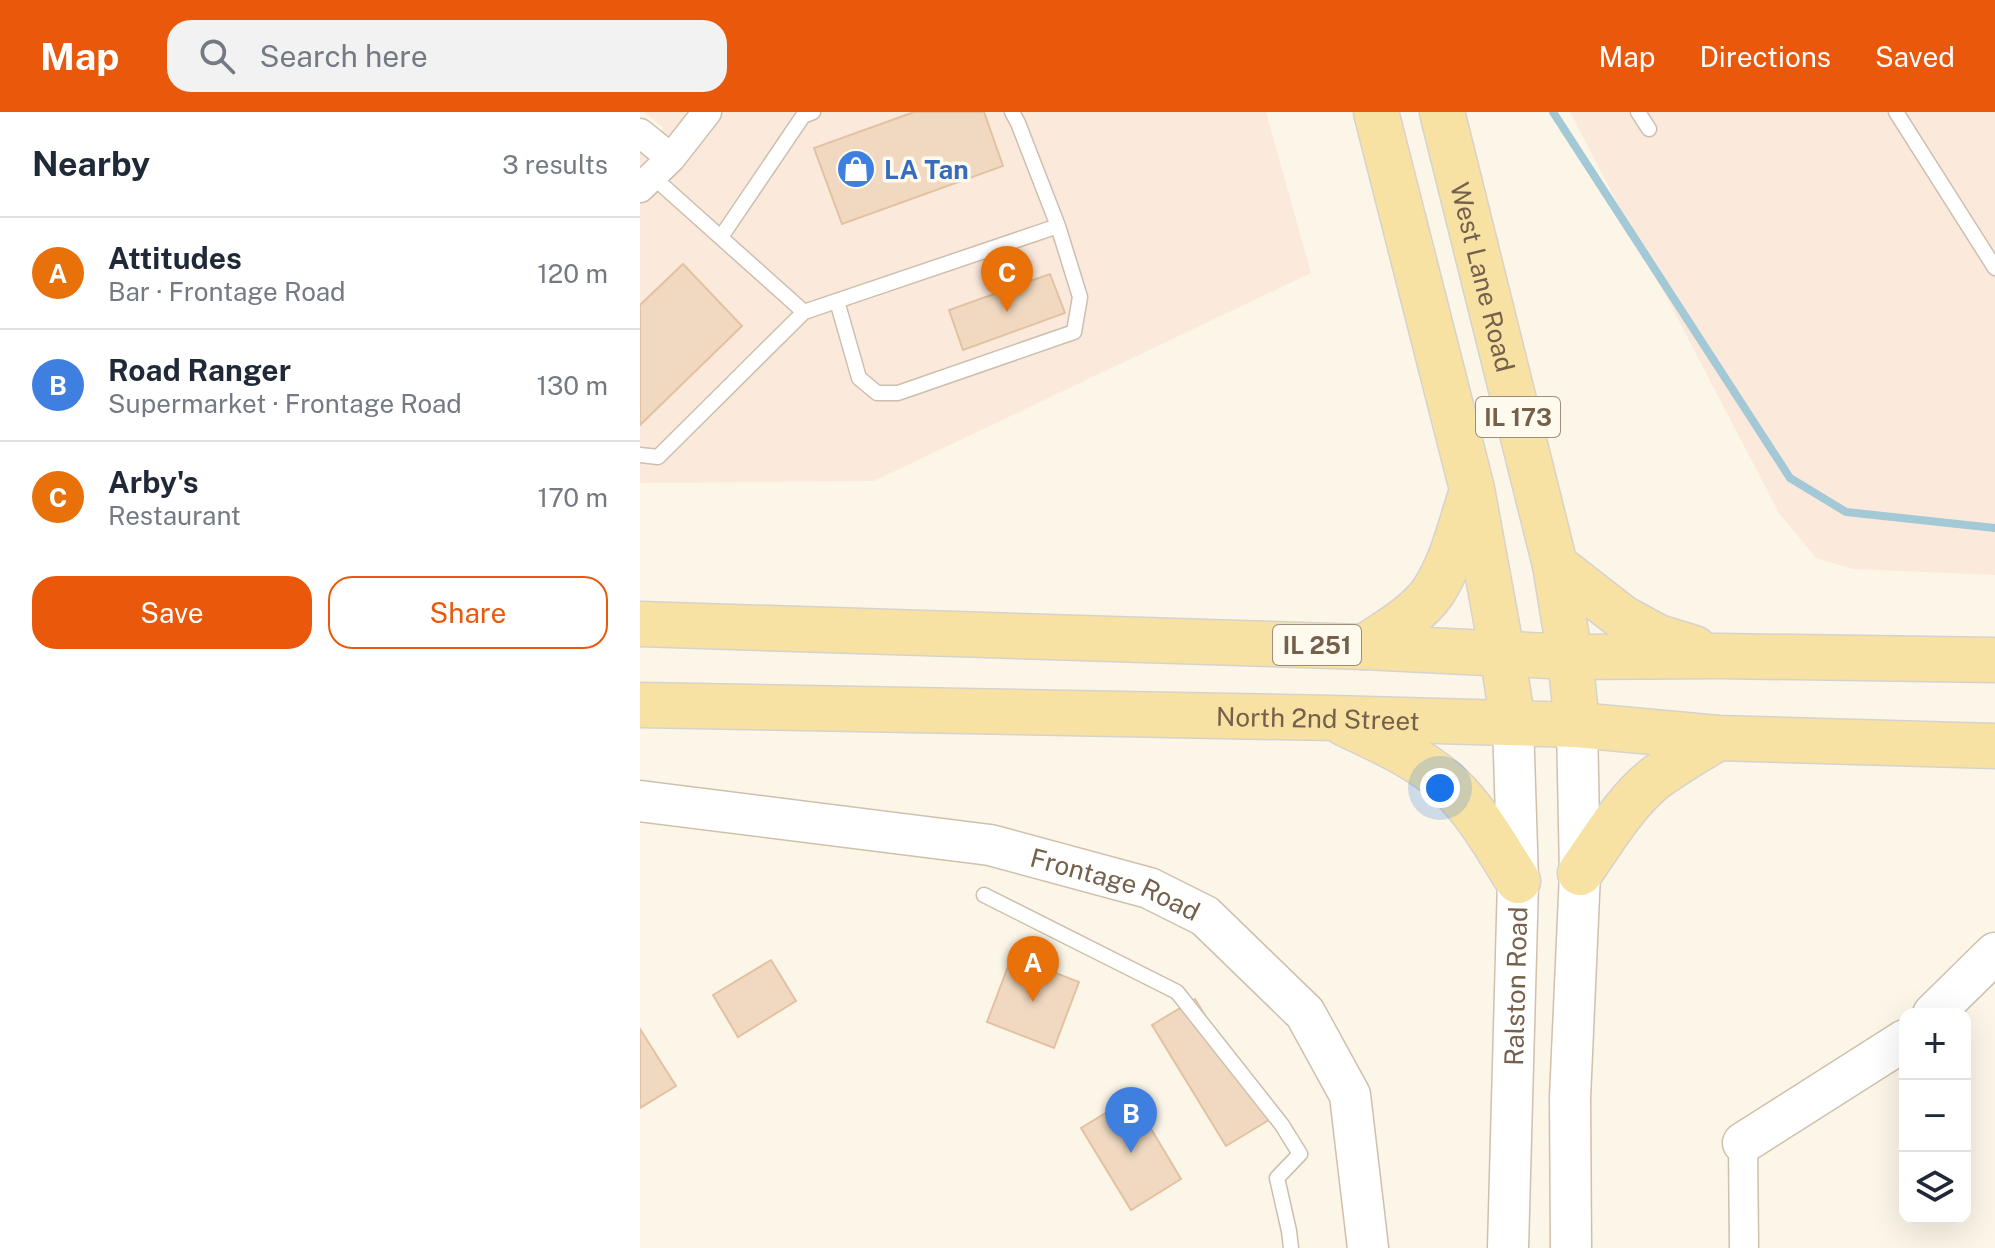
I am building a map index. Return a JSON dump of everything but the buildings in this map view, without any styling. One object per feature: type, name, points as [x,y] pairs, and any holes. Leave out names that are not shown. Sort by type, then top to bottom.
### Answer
[{"type":"main road","name":"IL 173","points":[[1376,112],[1472,489],[1513,723]]},
{"type":"main road","name":"West Lane Road","points":[[1442,112],[1555,565],[1577,725]]},
{"type":"main road","points":[[1364,647],[1403,621],[1432,594],[1449,561],[1472,489]]},
{"type":"main road","points":[[1555,565],[1623,618],[1658,637],[1719,656]]},
{"type":"main road","name":"IL 251","points":[[640,624],[1364,647],[1570,657],[1995,660]]},
{"type":"main road","name":"North 2nd Street","points":[[640,705],[1513,723],[1577,725],[1718,738],[1995,746]]},
{"type":"main road","points":[[1332,718],[1390,745],[1452,788],[1488,832],[1518,881]]},
{"type":"main road","points":[[1580,873],[1613,826],[1653,780],[1718,738]]},
{"type":"street","points":[[640,133],[655,174],[707,112]]},
{"type":"street","name":"Ralston Road","points":[[1508,1248],[1518,881],[1513,723]]},
{"type":"street","points":[[1571,1248],[1570,1098],[1580,873],[1577,725]]},
{"type":"street","name":"Frontage Road","points":[[640,801],[990,845],[1149,888],[1205,916],[1305,1013],[1350,1095],[1368,1248]]},
{"type":"street","points":[[1939,1008],[1995,953]]},
{"type":"street","points":[[1744,1248],[1743,1143],[1899,1044]]},
{"type":"lane","points":[[721,237],[803,116],[813,112]]},
{"type":"lane","points":[[837,301],[859,378],[877,393],[898,393],[1074,332],[1080,297],[1058,226],[1012,112]]},
{"type":"lane","points":[[1638,112],[1649,129]]},
{"type":"lane","points":[[1896,112],[1995,268]]},
{"type":"lane","points":[[655,174],[804,312]]},
{"type":"lane","points":[[640,455],[658,457],[804,312],[1058,226]]},
{"type":"lane","points":[[984,895],[1177,992],[1282,1125],[1300,1154],[1277,1178],[1291,1248]]},
{"type":"shaded area","points":[[644,112],[1266,112],[1311,273],[874,481],[640,483],[640,151],[663,128]]},
{"type":"shaded area","points":[[1570,112],[1995,112],[1995,575],[1853,569],[1816,558],[1779,513]]},
{"type":"waterway","points":[[1553,112],[1790,478],[1846,512],[1995,528]]},
{"type":"place","name":"LA Tan","points":[[856,169]]},
{"type":"place","name":"Arby's","points":[[1007,312]]},
{"type":"place","name":"Attitudes","points":[[1033,1002]]},
{"type":"place","name":"Road Ranger","points":[[1131,1153]]}]
